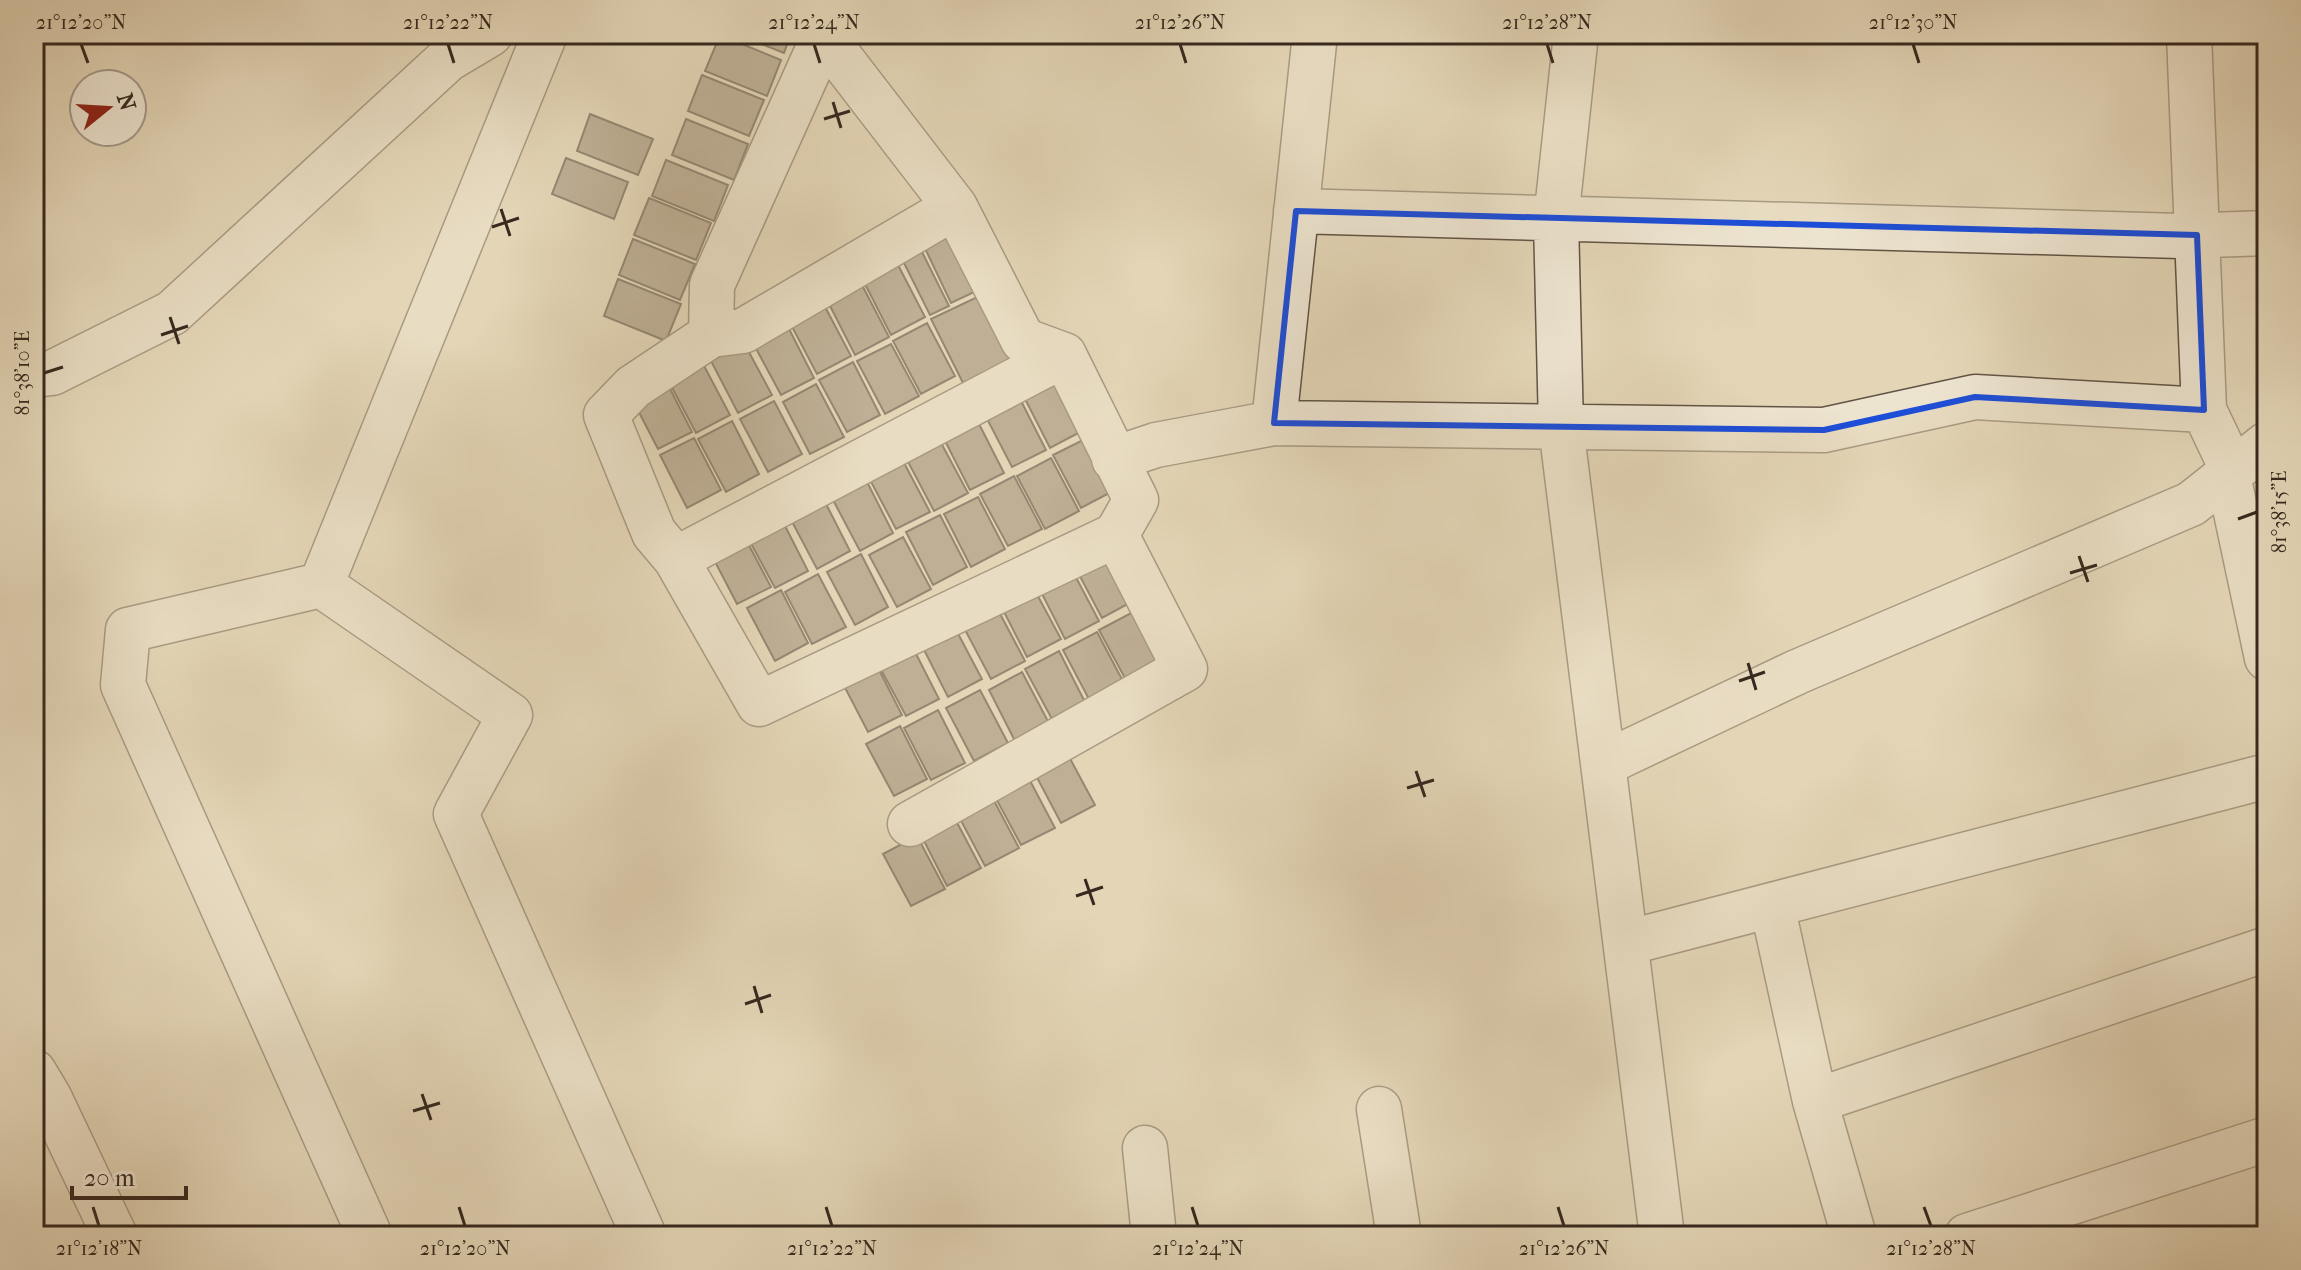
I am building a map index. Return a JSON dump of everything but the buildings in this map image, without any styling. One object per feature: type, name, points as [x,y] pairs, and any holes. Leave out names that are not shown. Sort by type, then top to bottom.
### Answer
[{"type":"street","points":[[34,375],[52,373],[172,313],[448,59],[490,34]]},
{"type":"street","points":[[321,585],[545,34]]},
{"type":"street","points":[[1274,423],[1315,34]]},
{"type":"street","points":[[1576,34],[1556,220],[1561,427],[1662,1236]]},
{"type":"street","points":[[2189,34],[2204,410],[2230,473],[2267,658]]},
{"type":"street","points":[[711,335],[712,285],[823,35],[955,207],[1023,340],[1064,355],[1136,500],[1116,535],[759,704],[676,559],[654,533],[606,415],[633,387],[711,335],[743,331],[955,207]]},
{"type":"street","points":[[1296,211],[2197,235],[2267,233]]},
{"type":"street","points":[[676,559],[1064,355]]},
{"type":"street","points":[[1114,459],[1156,445],[1274,423],[1824,430],[1975,397],[2204,410]]},
{"type":"street","points":[[1603,764],[1797,672],[2191,504],[2267,444]]},
{"type":"street","points":[[910,824],[1185,669],[1116,535]]},
{"type":"street","points":[[370,1236],[123,685],[128,630],[321,585],[510,715],[456,814],[644,1236]]},
{"type":"street","points":[[1626,943],[2267,776]]},
{"type":"street","points":[[1772,905],[1815,1101],[1854,1236]]},
{"type":"street","points":[[1815,1101],[2267,949]]},
{"type":"street","points":[[34,1072],[115,1236]]},
{"type":"street","points":[[1379,1109],[1399,1236]]},
{"type":"street","points":[[1967,1236],[2267,1139]]},
{"type":"street","points":[[1145,1148],[1154,1236]]},
{"type":"highlighted area","points":[[1296,211],[2197,235],[2204,410],[1975,397],[1824,430],[1274,423]]}]
